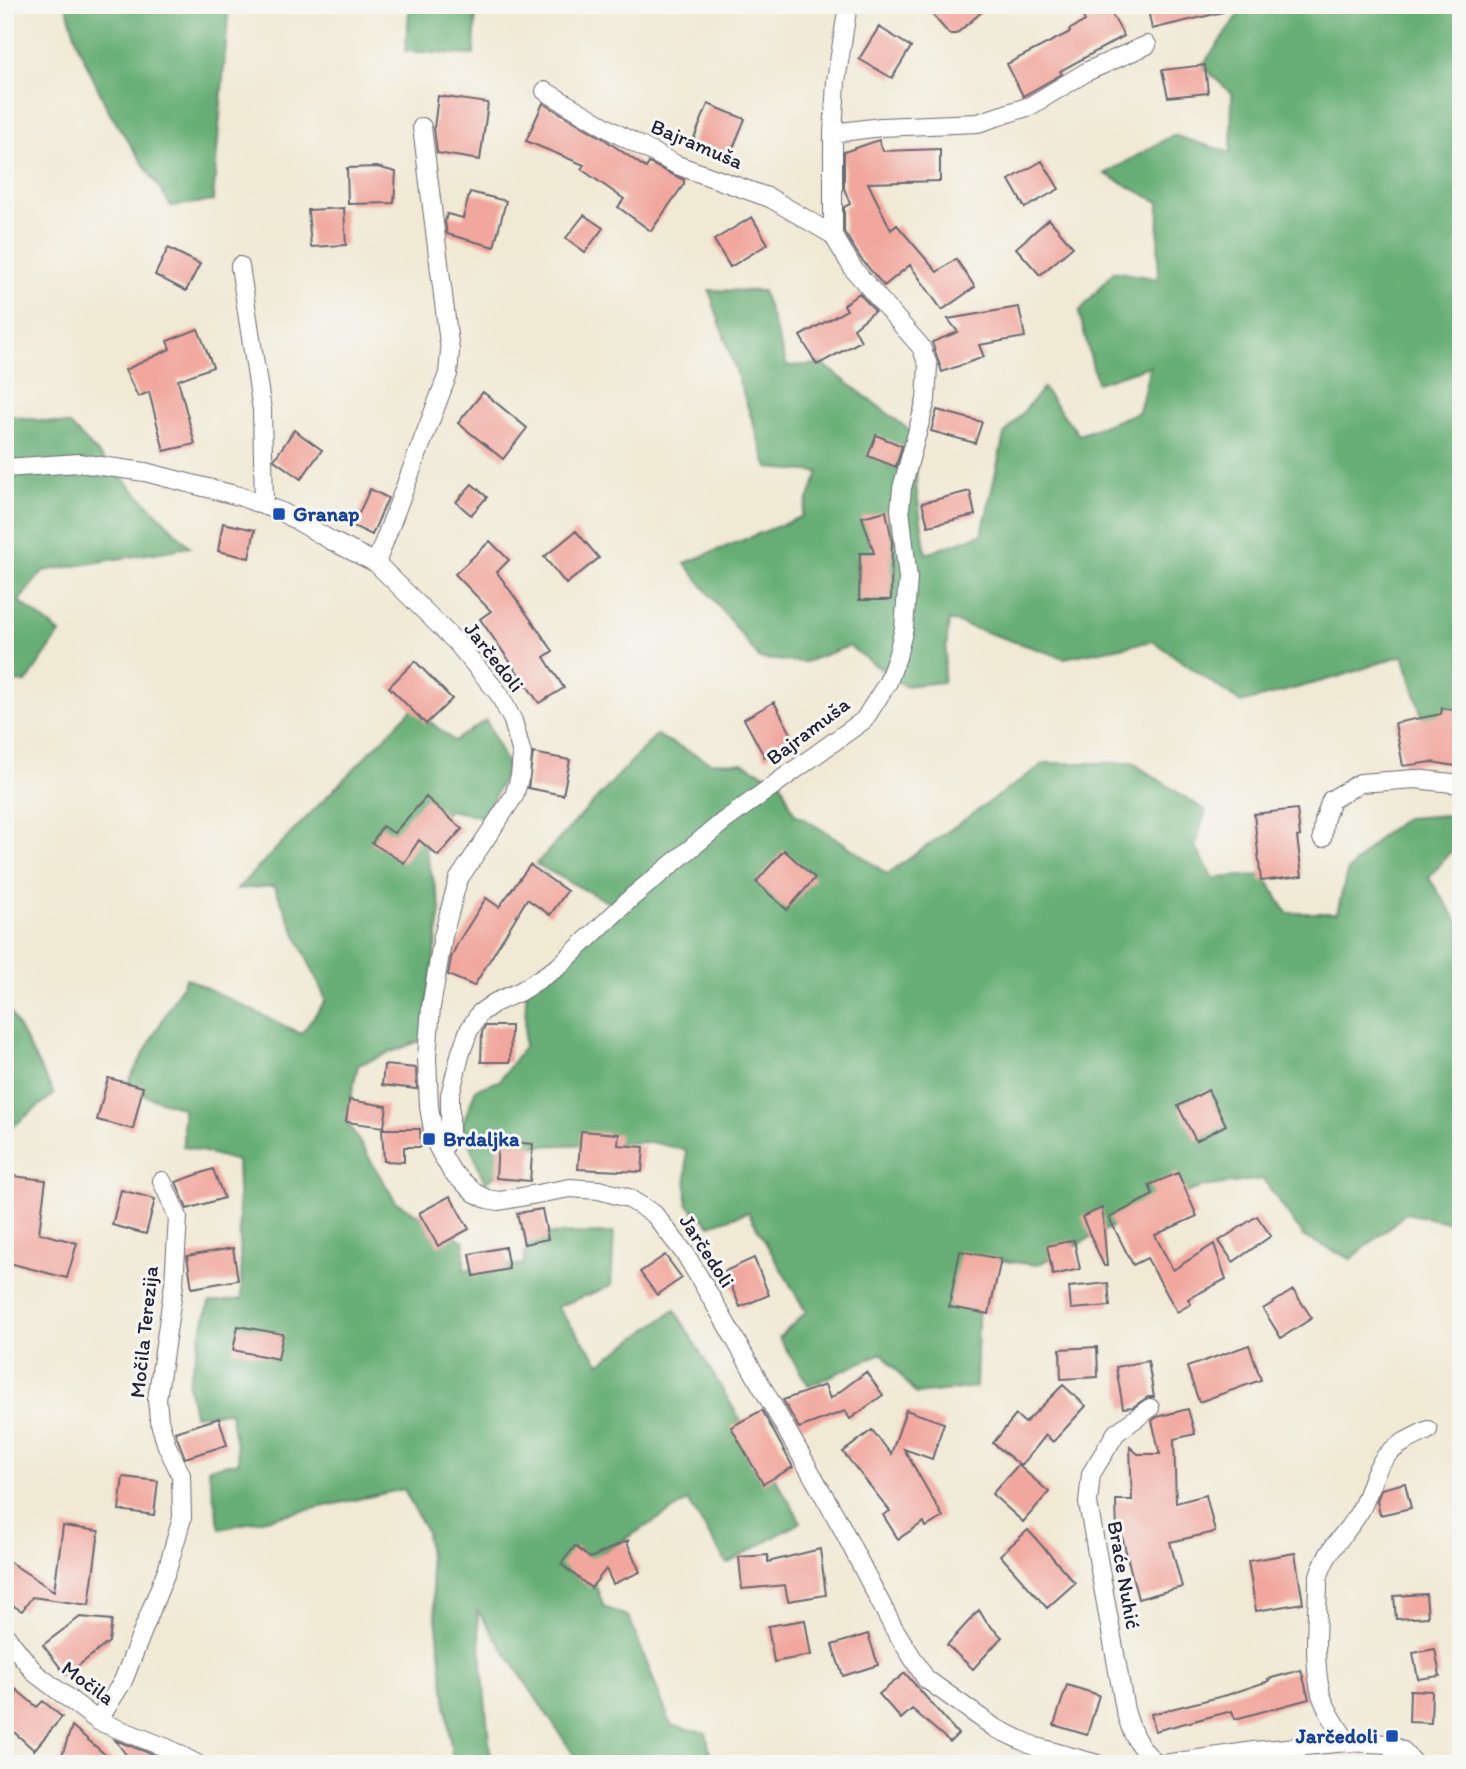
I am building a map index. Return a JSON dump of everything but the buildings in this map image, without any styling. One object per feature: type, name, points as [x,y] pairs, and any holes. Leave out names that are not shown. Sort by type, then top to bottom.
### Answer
[{"type":"street","points":[[833,235],[836,81],[848,5]]},
{"type":"street","points":[[833,133],[881,127],[978,123],[1030,106],[1088,71],[1147,45]]},
{"type":"street","name":"Bajramuša","points":[[441,1153],[450,1132],[450,1095],[461,1052],[469,1030],[480,1013],[558,967],[632,897],[724,821],[864,720],[888,682],[904,628],[908,579],[900,509],[902,488],[926,400],[928,365],[921,347],[854,270],[833,235],[770,198],[677,165],[545,91]]},
{"type":"street","points":[[376,563],[448,374],[450,351],[422,127]]},
{"type":"street","points":[[240,266],[262,410],[264,506]]},
{"type":"street","name":"Jarčedoli","points":[[5,468],[79,463],[145,472],[239,496],[284,513],[376,563],[456,642],[499,694],[513,721],[522,754],[520,776],[514,796],[458,880],[443,936],[431,1007],[427,1057],[429,1107],[435,1141],[441,1153],[452,1172],[475,1193],[487,1199],[499,1201],[570,1188],[599,1190],[628,1198],[654,1214],[686,1255],[720,1313],[834,1513],[893,1627],[926,1679],[995,1728],[1036,1747],[1097,1764]]},
{"type":"street","points":[[1322,838],[1331,800],[1360,783],[1415,779],[1461,784]]},
{"type":"street","name":"Močila Terezija","points":[[98,1721],[123,1681],[168,1567],[183,1518],[181,1475],[163,1433],[157,1399],[174,1284],[178,1217],[162,1181]]},
{"type":"street","name":"Braće Nuhić","points":[[1150,1408],[1116,1433],[1091,1474],[1088,1503],[1131,1734],[1156,1764]]},
{"type":"street","points":[[1347,1742],[1326,1708],[1321,1694],[1318,1661],[1318,1580],[1321,1568],[1332,1547],[1359,1513],[1383,1460],[1404,1443],[1428,1430]]},
{"type":"street","name":"Močila","points":[[5,1635],[35,1673],[98,1721],[167,1748],[197,1764]]},
{"type":"street","points":[[1164,1764],[1254,1751],[1347,1742],[1389,1744],[1409,1758]]},
{"type":"street","points":[[1387,1764],[1409,1758]]},
{"type":"green space","points":[[66,5],[229,5],[213,201],[171,206],[109,112],[79,48]]},
{"type":"green space","points":[[410,5],[476,5],[474,55],[405,51]]},
{"type":"green space","points":[[1161,5],[1461,5],[1461,734],[1425,726],[1403,655],[1341,676],[1241,703],[1153,641],[1064,658],[949,620],[943,682],[904,686],[849,646],[805,662],[760,659],[685,563],[801,517],[819,472],[768,468],[709,290],[763,291],[787,366],[823,364],[917,436],[916,487],[926,554],[982,534],[1004,435],[1043,388],[1079,435],[1139,412],[1150,366],[1097,383],[1079,312],[1114,271],[1158,279],[1159,202],[1105,174],[1173,135],[1231,153],[1232,94],[1202,66],[1245,6],[1168,8]]},
{"type":"green space","points":[[5,415],[70,425],[190,547],[43,571],[19,601],[60,633],[26,683],[5,681]]},
{"type":"green space","points":[[413,708],[454,741],[486,720],[508,767],[485,817],[448,810],[424,844],[441,909],[422,1040],[358,1065],[346,1120],[396,1202],[464,1241],[464,1270],[523,1264],[530,1234],[614,1233],[611,1286],[557,1307],[600,1363],[675,1310],[801,1522],[727,1564],[688,1501],[587,1562],[604,1607],[629,1617],[671,1725],[706,1733],[712,1764],[580,1764],[477,1610],[491,1764],[453,1764],[426,1532],[404,1489],[220,1529],[208,1468],[239,1462],[230,1412],[194,1415],[188,1384],[209,1303],[242,1299],[237,1161],[183,1146],[183,1108],[124,1089],[186,978],[301,1034],[326,1000],[274,886],[237,889]]},
{"type":"green space","points":[[656,735],[710,762],[743,763],[781,782],[794,813],[841,841],[887,874],[1045,763],[1133,763],[1206,811],[1195,846],[1213,878],[1264,875],[1287,913],[1337,913],[1347,872],[1381,836],[1405,818],[1461,814],[1461,839],[1429,878],[1461,926],[1461,1225],[1406,1213],[1351,1259],[1304,1237],[1263,1179],[1202,1187],[1157,1204],[1037,1265],[980,1258],[976,1387],[916,1394],[882,1353],[809,1386],[779,1338],[806,1312],[748,1212],[710,1225],[687,1204],[686,1150],[651,1142],[533,1146],[485,1183],[462,1125],[476,1089],[499,1081],[524,1047],[527,976],[569,952],[623,910],[536,864]]},
{"type":"green space","points":[[5,1002],[54,1094],[5,1133]]},
{"type":"place","name":"Granap","points":[[279,514]]},
{"type":"place","name":"Brdaljka","points":[[429,1139]]},
{"type":"place","name":"Jarčedoli","points":[[1392,1736]]}]
